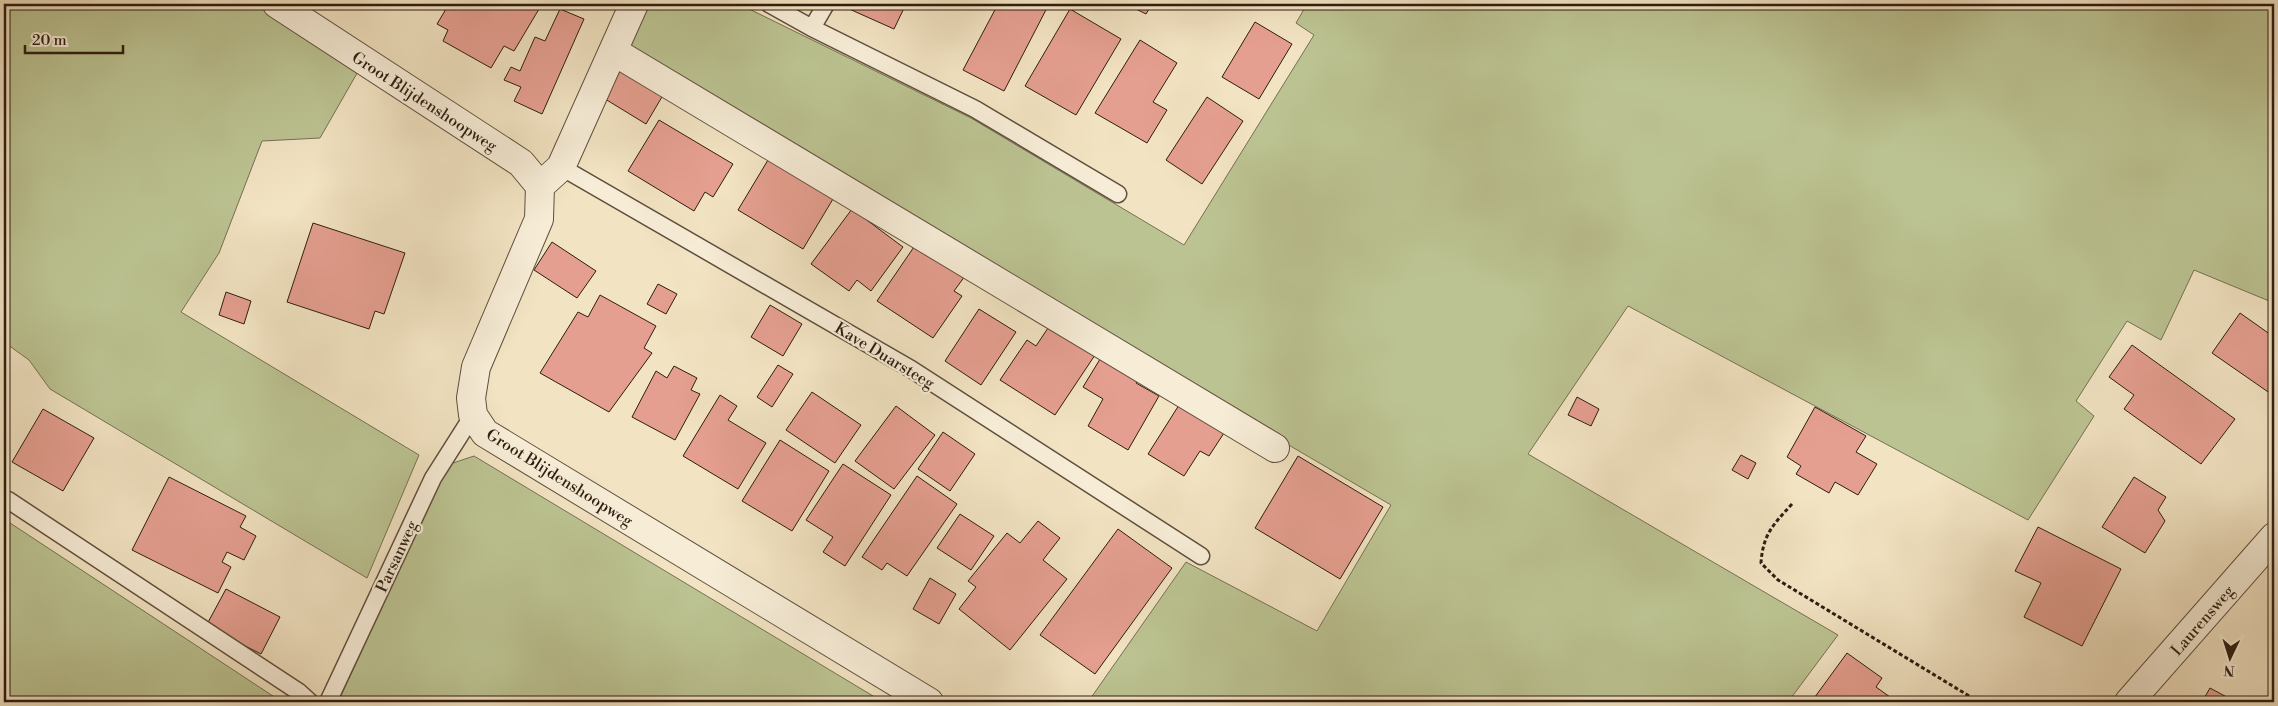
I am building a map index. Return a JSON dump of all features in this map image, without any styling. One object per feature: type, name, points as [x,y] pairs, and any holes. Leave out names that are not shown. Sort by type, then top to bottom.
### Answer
[{"type":"street","name":"Groot Blijdenshoopweg","points":[[277,4],[521,163],[540,186],[539,219],[476,367],[471,398],[473,415],[485,433],[929,702]]},
{"type":"street","points":[[540,186],[561,167],[634,4]]},
{"type":"street","points":[[613,51],[1275,448]]},
{"type":"street","name":"Laurensweg","points":[[2129,702],[2274,537]]},
{"type":"lane","points":[[769,4],[812,28],[975,109],[1118,194]]},
{"type":"lane","points":[[812,28],[826,4]]},
{"type":"lane","name":"Kave Duarsteeg","points":[[561,167],[910,369],[1201,556]]},
{"type":"lane","name":"Parsanweg","points":[[328,702],[433,478],[473,415]]},
{"type":"lane","points":[[8,500],[299,692],[310,702]]},
{"type":"path","points":[[1792,504],[1770,528],[1762,545],[1761,563],[1778,580],[1978,702]]},
{"type":"green space","points":[[4,4],[255,4],[360,68],[320,138],[262,141],[219,253],[181,312],[419,455],[367,578],[50,389],[29,360],[4,342]]},
{"type":"green space","points":[[643,4],[739,4],[971,118],[1184,245],[1314,35],[1296,23],[1307,4],[2274,4],[2274,303],[2194,270],[2161,340],[2127,321],[2076,401],[2094,416],[2028,520],[1628,306],[1528,454],[1838,635],[1788,702],[1088,702],[1186,562],[1317,631],[1391,505],[620,53]]},
{"type":"green space","points":[[474,456],[883,702],[338,702],[447,465]]},
{"type":"green space","points":[[4,519],[282,702],[4,702]]},
{"type":"building","points":[[449,4],[542,4],[514,51],[504,46],[491,68],[443,41],[448,30],[437,24]]},
{"type":"building","points":[[848,4],[906,4],[894,29],[847,8]]},
{"type":"building","points":[[998,4],[1049,4],[1004,91],[963,70]]},
{"type":"building","points":[[1126,4],[1152,4],[1146,14]]},
{"type":"building","points":[[560,9],[584,19],[542,114],[514,101],[521,87],[504,80],[511,67],[520,71],[535,37],[545,41]]},
{"type":"building","points":[[1070,9],[1121,39],[1076,115],[1025,86]]},
{"type":"building","points":[[1255,22],[1292,44],[1259,99],[1222,77]]},
{"type":"building","points":[[1140,40],[1177,63],[1153,102],[1167,110],[1147,143],[1095,113]]},
{"type":"building","points":[[618,61],[666,90],[646,124],[597,94]]},
{"type":"building","points":[[1207,97],[1243,121],[1202,184],[1166,160]]},
{"type":"building","points":[[659,120],[733,164],[713,197],[705,192],[694,211],[628,171]]},
{"type":"building","points":[[768,160],[833,199],[803,249],[738,210]]},
{"type":"building","points":[[852,209],[903,247],[871,291],[857,280],[849,291],[811,264]]},
{"type":"building","points":[[313,223],[405,253],[384,314],[375,311],[369,329],[287,302]]},
{"type":"building","points":[[552,242],[596,271],[577,298],[534,270]]},
{"type":"building","points":[[916,244],[965,276],[954,291],[962,296],[933,338],[877,301]]},
{"type":"building","points":[[658,284],[677,294],[666,314],[647,304]]},
{"type":"building","points":[[226,292],[251,301],[244,324],[219,315]]},
{"type":"building","points":[[600,295],[656,326],[644,348],[652,353],[609,412],[540,373],[578,312],[588,317]]},
{"type":"building","points":[[770,305],[802,324],[783,356],[751,337]]},
{"type":"building","points":[[979,309],[1016,332],[981,385],[945,361]]},
{"type":"building","points":[[2240,313],[2274,337],[2274,396],[2212,353]]},
{"type":"building","points":[[1050,325],[1095,355],[1055,415],[1000,380],[1027,340],[1036,346]]},
{"type":"building","points":[[2132,345],[2235,419],[2201,464],[2124,409],[2134,395],[2109,377]]},
{"type":"building","points":[[1105,351],[1142,373],[1136,383],[1159,396],[1128,450],[1088,426],[1103,399],[1083,387]]},
{"type":"building","points":[[778,365],[793,374],[772,407],[757,397]]},
{"type":"building","points":[[674,366],[697,378],[691,390],[700,394],[675,440],[632,417],[656,371],[667,378]]},
{"type":"building","points":[[812,392],[861,425],[835,463],[786,430]]},
{"type":"building","points":[[720,395],[737,406],[728,420],[766,443],[738,489],[683,456]]},
{"type":"building","points":[[1577,397],[1599,409],[1591,426],[1568,415]]},
{"type":"building","points":[[1179,405],[1224,433],[1209,456],[1200,451],[1184,476],[1148,454]]},
{"type":"building","points":[[896,406],[935,435],[894,489],[855,461]]},
{"type":"building","points":[[1815,407],[1866,436],[1856,452],[1877,464],[1858,495],[1835,482],[1829,493],[1796,474],[1801,466],[1787,457]]},
{"type":"building","points":[[43,409],[94,438],[63,491],[12,462]]},
{"type":"building","points":[[943,432],[975,454],[950,491],[918,469]]},
{"type":"building","points":[[780,440],[829,471],[792,531],[742,501]]},
{"type":"building","points":[[1741,455],[1756,463],[1748,479],[1732,470]]},
{"type":"building","points":[[1298,456],[1383,507],[1340,579],[1255,528]]},
{"type":"building","points":[[843,464],[891,495],[845,566],[823,552],[833,537],[806,520]]},
{"type":"building","points":[[917,476],[957,504],[907,576],[887,563],[882,570],[862,557]]},
{"type":"building","points":[[169,477],[246,516],[240,527],[256,536],[244,560],[227,552],[222,562],[231,567],[218,593],[132,550]]},
{"type":"building","points":[[2134,477],[2166,497],[2158,510],[2165,521],[2145,553],[2102,527]]},
{"type":"building","points":[[960,514],[994,536],[971,570],[937,548]]},
{"type":"building","points":[[1038,521],[1060,538],[1043,560],[1067,579],[1010,650],[959,609],[976,587],[968,581],[1007,533],[1020,543]]},
{"type":"building","points":[[2038,527],[2121,569],[2082,646],[2024,617],[2041,583],[2015,571]]},
{"type":"building","points":[[1118,529],[1172,568],[1095,674],[1040,635]]},
{"type":"building","points":[[930,578],[956,594],[939,624],[913,609]]},
{"type":"building","points":[[226,589],[280,617],[261,654],[206,626]]},
{"type":"building","points":[[1847,653],[1882,678],[1876,687],[1897,702],[1812,701]]},
{"type":"building","points":[[2210,688],[2236,702],[2202,702]]}]
